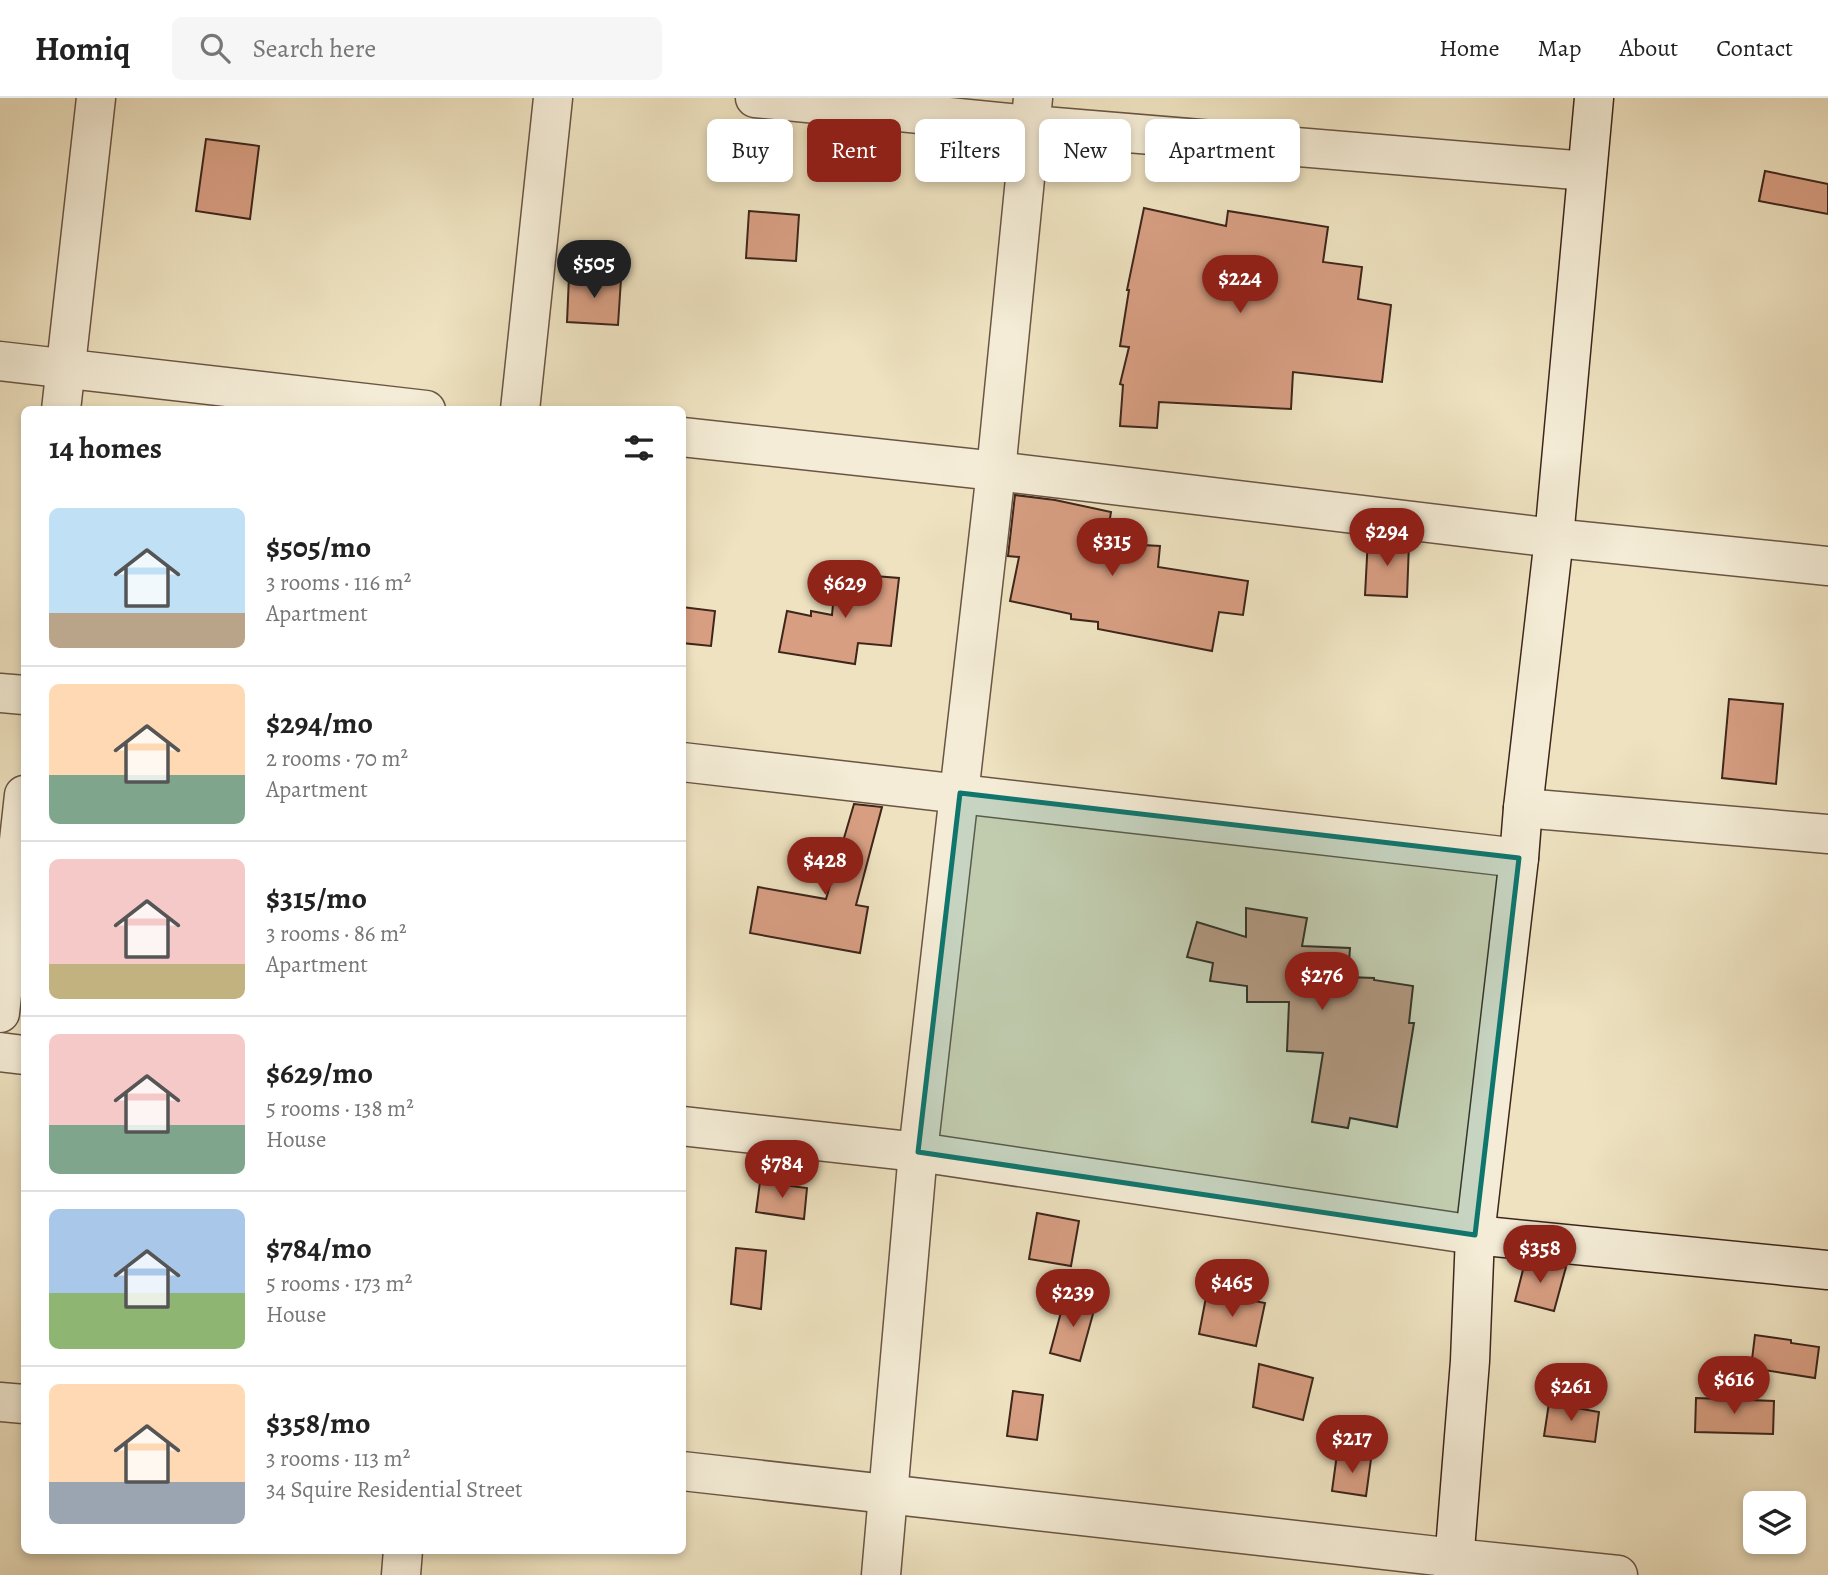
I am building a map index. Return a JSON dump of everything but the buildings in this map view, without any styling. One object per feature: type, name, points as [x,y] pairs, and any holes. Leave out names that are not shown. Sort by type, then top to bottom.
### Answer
[{"type":"street","points":[[61,406],[96,98]]},
{"type":"street","points":[[520,406],[553,98]]},
{"type":"street","points":[[755,98],[1032,111],[1587,171]]},
{"type":"street","points":[[1454,1567],[1470,1361],[1475,1235],[1553,538],[1594,98]]},
{"type":"street","points":[[881,1575],[918,1152],[996,471],[1032,111]]},
{"type":"street","points":[[0,361],[391,406]]},
{"type":"street","points":[[686,438],[996,471],[1553,538],[1828,566]]},
{"type":"street","points":[[0,693],[21,695]]},
{"type":"street","points":[[686,762],[1519,858]]},
{"type":"street","points":[[1523,808],[1828,834]]},
{"type":"street","points":[[0,1013],[21,822]]},
{"type":"street","points":[[0,1052],[21,1055]]},
{"type":"street","points":[[686,1126],[918,1152],[1475,1235],[1828,1270]]},
{"type":"street","points":[[0,1402],[21,1404]]},
{"type":"street","points":[[686,1471],[889,1494],[1454,1567],[1618,1575]]},
{"type":"street","points":[[401,1575],[403,1554]]},
{"type":"highlighted area","points":[[960,793],[1519,858],[1475,1235],[918,1152]]}]
